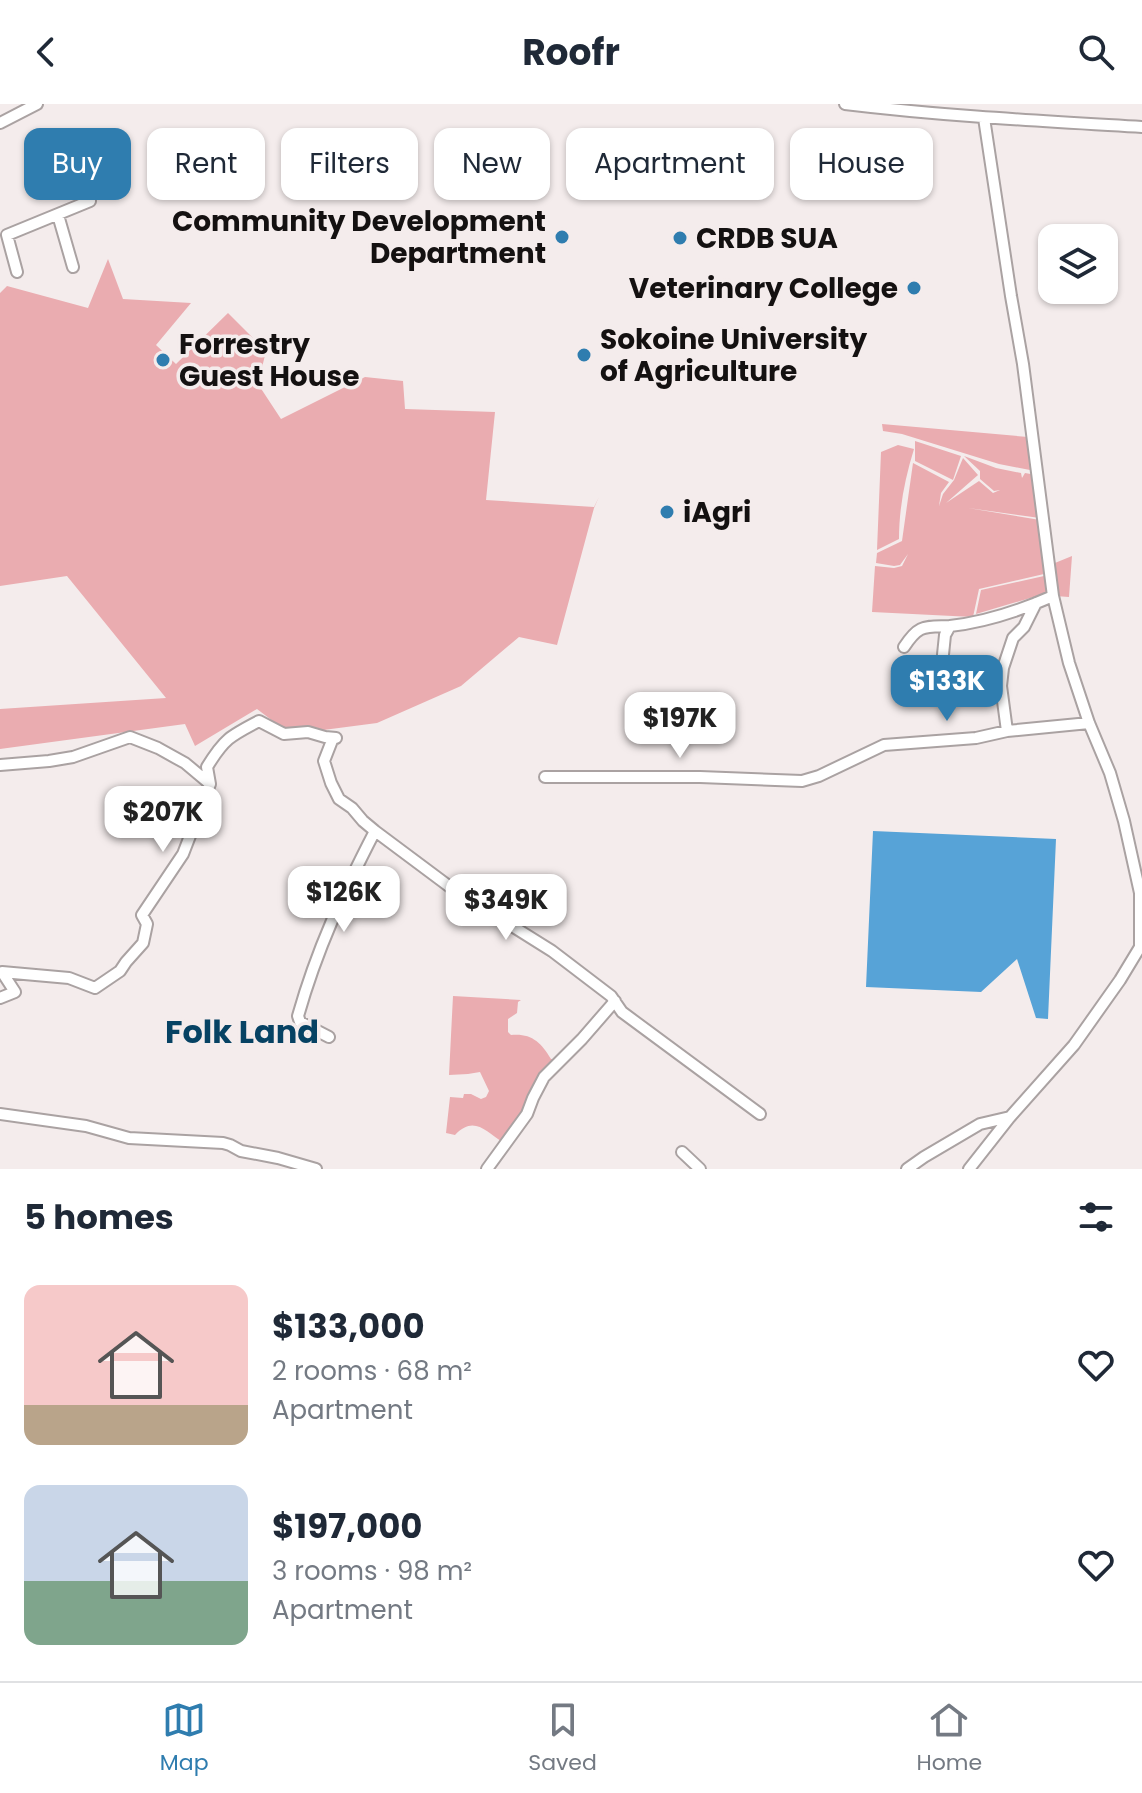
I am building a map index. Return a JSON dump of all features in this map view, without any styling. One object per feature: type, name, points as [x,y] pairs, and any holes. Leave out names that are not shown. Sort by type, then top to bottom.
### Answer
[{"type":"street","points":[[0,123],[37,104]]},
{"type":"street","points":[[845,104],[984,118],[1142,127]]},
{"type":"street","points":[[969,1169],[1074,1045],[1141,950],[1140,893],[1124,821],[1110,773],[1069,663],[1053,596],[1023,364],[984,118]]},
{"type":"street","points":[[17,272],[7,235],[90,201]]},
{"type":"street","points":[[58,215],[73,267]]},
{"type":"street","points":[[904,647],[917,630],[925,626],[950,626],[991,619],[1053,596]]},
{"type":"street","points":[[1007,731],[1001,686],[1003,668],[1013,638],[1024,627],[1036,603]]},
{"type":"street","points":[[941,674],[945,635],[950,626]]},
{"type":"street","points":[[0,998],[15,992],[2,972],[69,978],[95,988],[120,971],[143,943],[147,924],[142,915],[183,854],[210,784],[207,767],[220,745],[259,721],[284,734],[308,732],[336,738],[324,761],[331,783],[339,799],[375,831],[450,887],[552,951],[615,1001],[622,1012],[760,1114]]},
{"type":"street","points":[[545,777],[700,777],[802,781],[884,745],[976,738],[1007,731],[1089,723]]},
{"type":"street","points":[[0,765],[73,757],[130,737],[185,763],[210,784]]},
{"type":"street","points":[[329,1037],[300,1022],[298,1016],[317,955],[339,901],[375,831]]},
{"type":"street","points":[[487,1169],[527,1114],[544,1077],[615,1001]]},
{"type":"street","points":[[0,1114],[86,1126],[129,1138],[223,1143],[241,1151],[316,1169]]},
{"type":"street","points":[[907,1169],[980,1124],[1010,1117]]},
{"type":"street","points":[[682,1152],[700,1169]]},
{"type":"shaded area","points":[[108,259],[123,299],[191,303],[156,345],[176,364],[228,313],[266,351],[258,384],[281,419],[365,377],[403,381],[405,409],[495,412],[486,500],[594,507],[599,497],[557,645],[519,637],[461,686],[377,723],[308,732],[282,728],[257,709],[195,746],[185,724],[0,749],[0,709],[166,698],[67,576],[0,586],[0,293],[7,286],[88,308]]},
{"type":"shaded area","points":[[882,424],[1028,437],[1035,471],[883,431]]},
{"type":"shaded area","points":[[915,441],[961,456],[953,480],[915,461]]},
{"type":"shaded area","points":[[898,445],[914,449],[903,493],[899,539],[877,550],[881,452]]},
{"type":"shaded area","points":[[964,456],[1021,473],[1022,478],[1025,473],[1036,475],[1040,518],[968,508],[1040,520],[1044,574],[979,589],[973,617],[872,612],[875,566],[902,566],[908,554],[900,565],[876,563],[877,553],[902,541],[913,463],[949,482],[941,493],[939,506],[963,458],[978,475],[946,503],[979,481],[993,493],[1000,490],[994,491],[980,479],[980,471]]},
{"type":"shaded area","points":[[1072,556],[1069,597],[1055,596],[1050,565]]},
{"type":"shaded area","points":[[1044,576],[1047,593],[976,614],[981,590]]},
{"type":"shaded area","points":[[453,996],[521,1000],[517,1013],[508,1019],[508,1032],[530,1037],[551,1059],[561,1060],[504,1143],[480,1127],[468,1126],[455,1135],[446,1133],[450,1097],[463,1098],[464,1094],[471,1094],[481,1099],[489,1091],[480,1072],[449,1075]]},
{"type":"water","points":[[873,831],[1056,839],[1048,1019],[1036,1018],[1017,959],[981,992],[866,987]]},
{"type":"place","name":"Community Development Department","points":[[562,237]]},
{"type":"place","name":"CRDB SUA","points":[[680,238]]},
{"type":"place","name":"Veterinary College","points":[[914,288]]},
{"type":"place","name":"Sokoine University of Agriculture","points":[[584,355]]},
{"type":"place","name":"Forrestry Guest House","points":[[163,360]]},
{"type":"place","name":"iAgri","points":[[667,512]]},
{"type":"district","name":"Folk Land","points":[[242,1031]]}]
